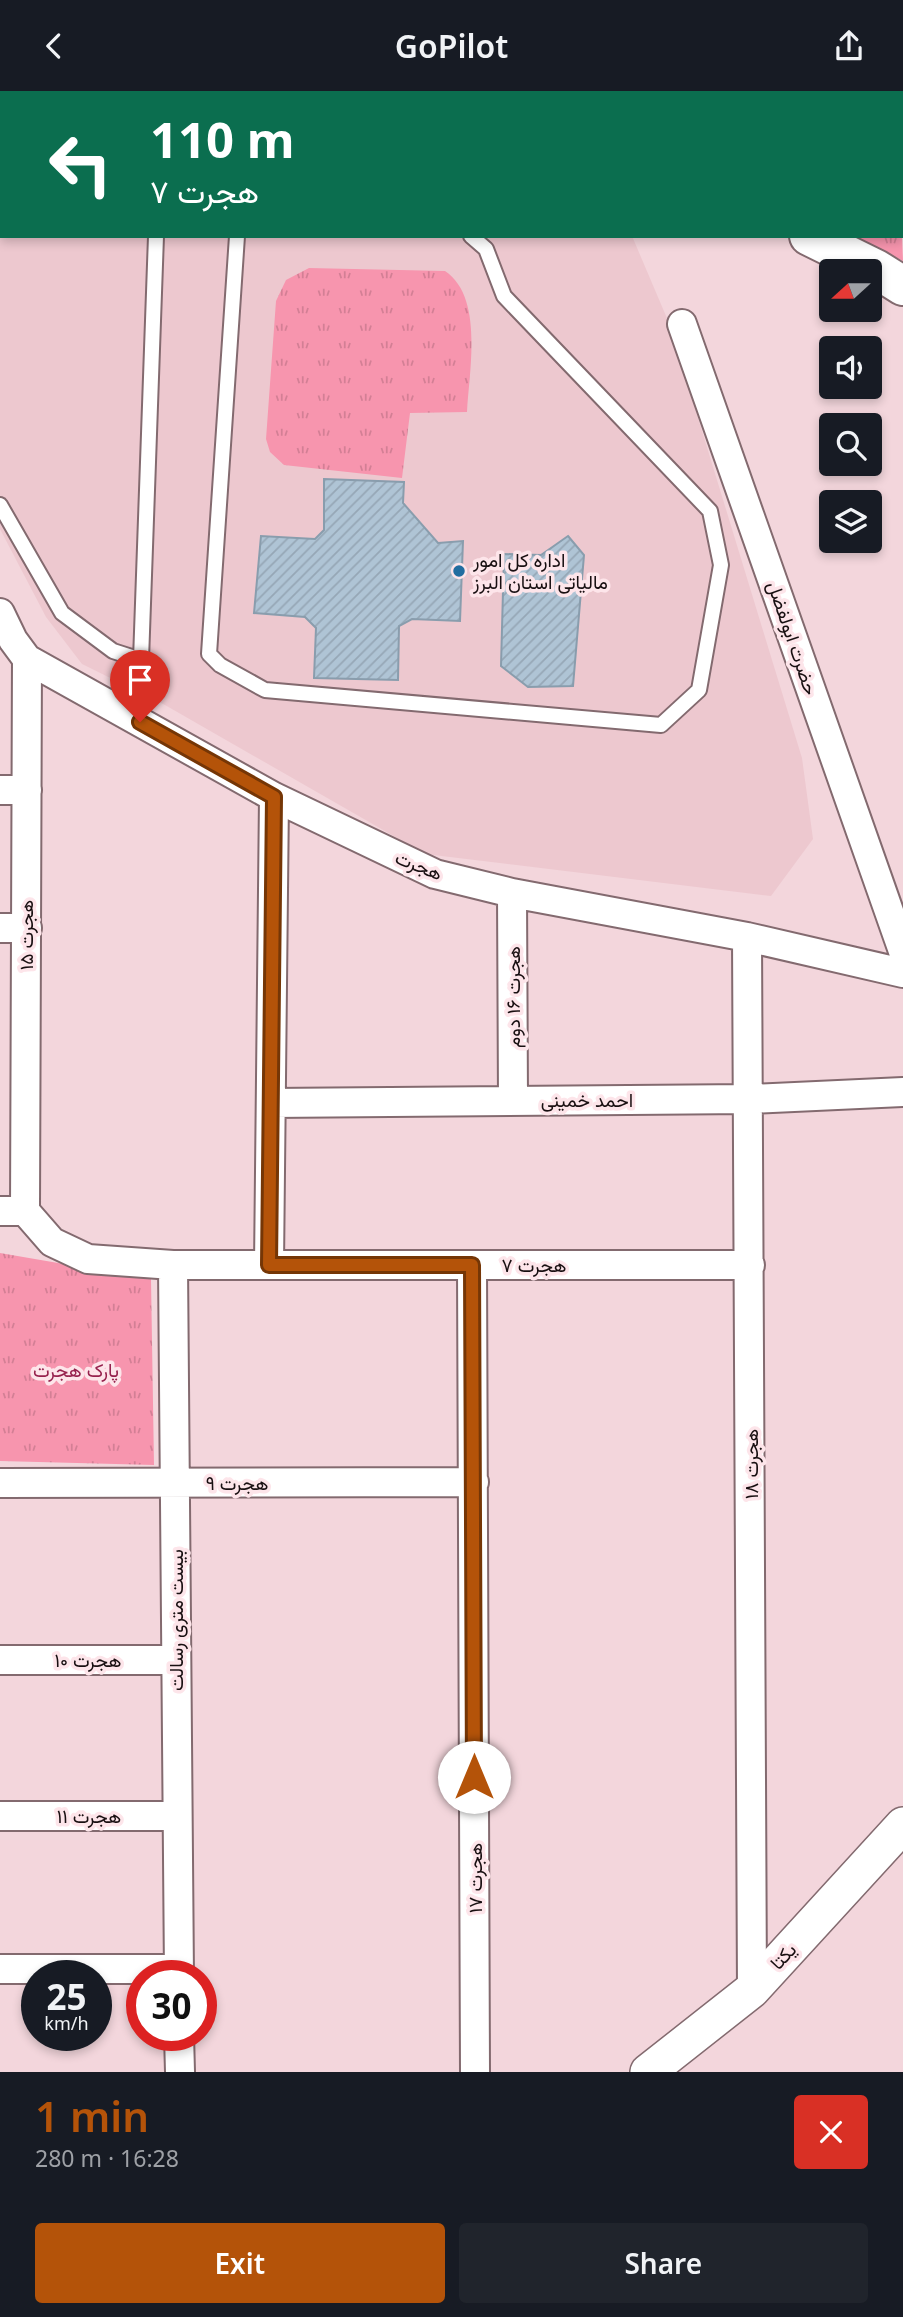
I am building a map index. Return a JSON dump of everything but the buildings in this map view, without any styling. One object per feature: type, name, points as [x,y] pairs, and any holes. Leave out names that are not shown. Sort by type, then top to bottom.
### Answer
[{"type":"main road","points":[[813,238],[876,269],[903,286]]},
{"type":"street","name":"حضرت ابولفضل","points":[[682,324],[903,951]]},
{"type":"street","points":[[0,613],[13,647]]},
{"type":"street","name":"هجرت ۱۵","points":[[13,647],[13,1211]]},
{"type":"street","name":"هجرت","points":[[13,647],[274,797],[435,874],[512,893],[747,937],[903,973]]},
{"type":"street","points":[[269,1265],[274,797]]},
{"type":"street","name":"هجرت ۱۶ دوم","points":[[512,893],[513,1101]]},
{"type":"street","name":"هجرت ۱۸","points":[[747,937],[752,1990]]},
{"type":"street","name":"احمد خمینی","points":[[271,1103],[749,1099],[903,1092]]},
{"type":"street","name":"هجرت ۷","points":[[13,1211],[52,1242],[88,1259],[173,1265],[750,1265]]},
{"type":"street","name":"بیست متری رسالت","points":[[173,1265],[179,1960]]},
{"type":"street","name":"هجرت ۱۷","points":[[472,1265],[475,2072]]},
{"type":"street","name":"هجرت ۹","points":[[0,1483],[474,1482]]},
{"type":"street","name":"هجرت ۱۰","points":[[0,1660],[176,1660]]},
{"type":"street","name":"هجرت ۱۱","points":[[0,1816],[177,1816]]},
{"type":"street","name":"یکتا","points":[[648,2072],[752,1990],[903,1825]]},
{"type":"street","points":[[0,1969],[126,1971]]},
{"type":"street","points":[[179,2051],[180,2072]]},
{"type":"lane","points":[[0,505],[62,613],[113,651],[141,660],[156,238]]},
{"type":"lane","points":[[237,238],[209,654],[220,665],[265,690],[661,725],[699,690],[721,565],[710,511],[504,296],[486,249],[473,238]]},
{"type":"shaded area","name":"اداره کل امور مالیاتی استان البرز","points":[[0,238],[633,238],[669,323],[802,758],[813,839],[771,896],[425,854],[165,705],[82,664],[46,617],[0,529]]},
{"type":"green space","points":[[858,238],[902,238],[903,261]]},
{"type":"green space","points":[[309,268],[445,271],[457,283],[465,298],[470,316],[471,336],[467,412],[410,413],[402,478],[284,465],[270,452],[266,439],[276,301],[286,280]]},
{"type":"green space","name":"پارک هجرت","points":[[0,1253],[151,1279],[154,1465],[0,1461]]},
{"type":"place","name":"اداره کل امور مالیاتی استان البرز","points":[[459,571]]},
{"type":"route","points":[[140,722],[274,797],[269,1265],[472,1265],[474,1777]]}]
